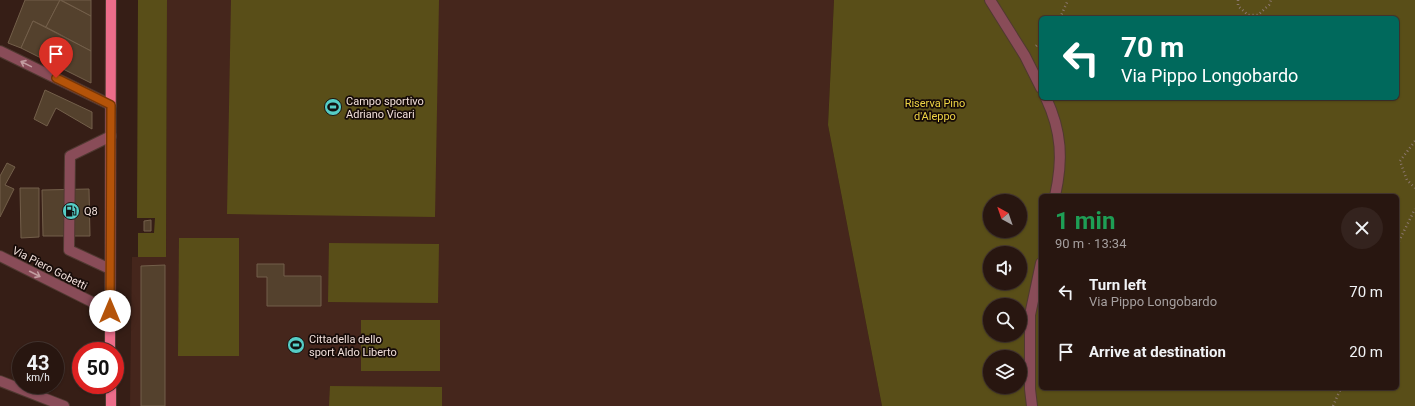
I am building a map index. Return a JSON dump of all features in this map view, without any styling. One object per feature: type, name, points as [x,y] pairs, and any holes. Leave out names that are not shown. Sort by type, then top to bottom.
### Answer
[{"type":"main road","points":[[110,342],[111,0]]},
{"type":"main road","points":[[111,394],[111,406]]},
{"type":"street","points":[[990,0],[1025,56],[1039,84]]},
{"type":"street","points":[[0,51],[111,105]]},
{"type":"street","points":[[1047,100],[1061,145],[1060,175],[1055,194]]},
{"type":"street","points":[[110,269],[69,250],[70,156],[111,136]]},
{"type":"street","name":"Via Piero Gobetti","points":[[0,256],[110,311]]},
{"type":"street","points":[[1032,406],[1030,389],[1030,314],[1039,272]]},
{"type":"street","points":[[0,381],[64,406]]},
{"type":"path","points":[[1061,16],[1068,0]]},
{"type":"path","points":[[1238,0],[1238,6],[1248,15],[1258,15],[1269,5],[1271,0]]},
{"type":"path","points":[[1415,141],[1400,162],[1407,180],[1415,188]]},
{"type":"path","points":[[1399,241],[1415,209]]},
{"type":"path","points":[[1333,406],[1340,390]]},
{"type":"shaded area","points":[[167,0],[834,0],[828,125],[882,406],[130,406],[132,257],[166,257]]},
{"type":"green space","points":[[138,0],[167,0],[166,257],[138,257],[138,233],[154,233],[155,218],[137,218]]},
{"type":"green space","name":"Campo sportivo Adriano Vicari","points":[[231,0],[439,0],[435,217],[227,214]]},
{"type":"green space","name":"Riserva Pino d'Aleppo","points":[[834,0],[1415,0],[1415,406],[882,406],[828,125]]},
{"type":"green space","points":[[179,238],[239,238],[239,356],[178,356]]},
{"type":"green space","points":[[329,243],[439,244],[438,303],[328,302]]},
{"type":"green space","points":[[361,320],[440,320],[440,371],[361,371]]},
{"type":"green space","points":[[330,386],[442,387],[442,406],[329,406]]},
{"type":"building","points":[[25,0],[60,0],[46,27],[33,21],[21,48],[8,43]]},
{"type":"building","points":[[60,0],[91,16],[91,51],[46,27]]},
{"type":"building","points":[[61,0],[91,0],[91,16]]},
{"type":"building","points":[[33,21],[91,51],[91,83],[21,48]]},
{"type":"building","points":[[45,90],[92,112],[92,129],[56,108],[47,126],[34,119]]},
{"type":"building","points":[[7,163],[15,167],[5,185],[14,189],[0,217],[0,176]]},
{"type":"building","points":[[20,188],[39,188],[39,237],[21,238]]},
{"type":"building","points":[[89,189],[90,236],[43,236],[42,190]]},
{"type":"building","points":[[151,220],[151,231],[144,231],[144,221]]},
{"type":"building","points":[[257,264],[284,264],[284,276],[321,276],[321,306],[267,306],[267,277],[257,277]]},
{"type":"building","points":[[165,265],[165,406],[141,406],[141,266]]},
{"type":"place","name":"Campo sportivo Adriano Vicari","points":[[333,107]]},
{"type":"place","name":"Q8","points":[[71,211]]},
{"type":"place","name":"Cittadella dello sport Aldo Liberto","points":[[296,345]]},
{"type":"route","points":[[56,78],[111,105],[110,311]]}]
